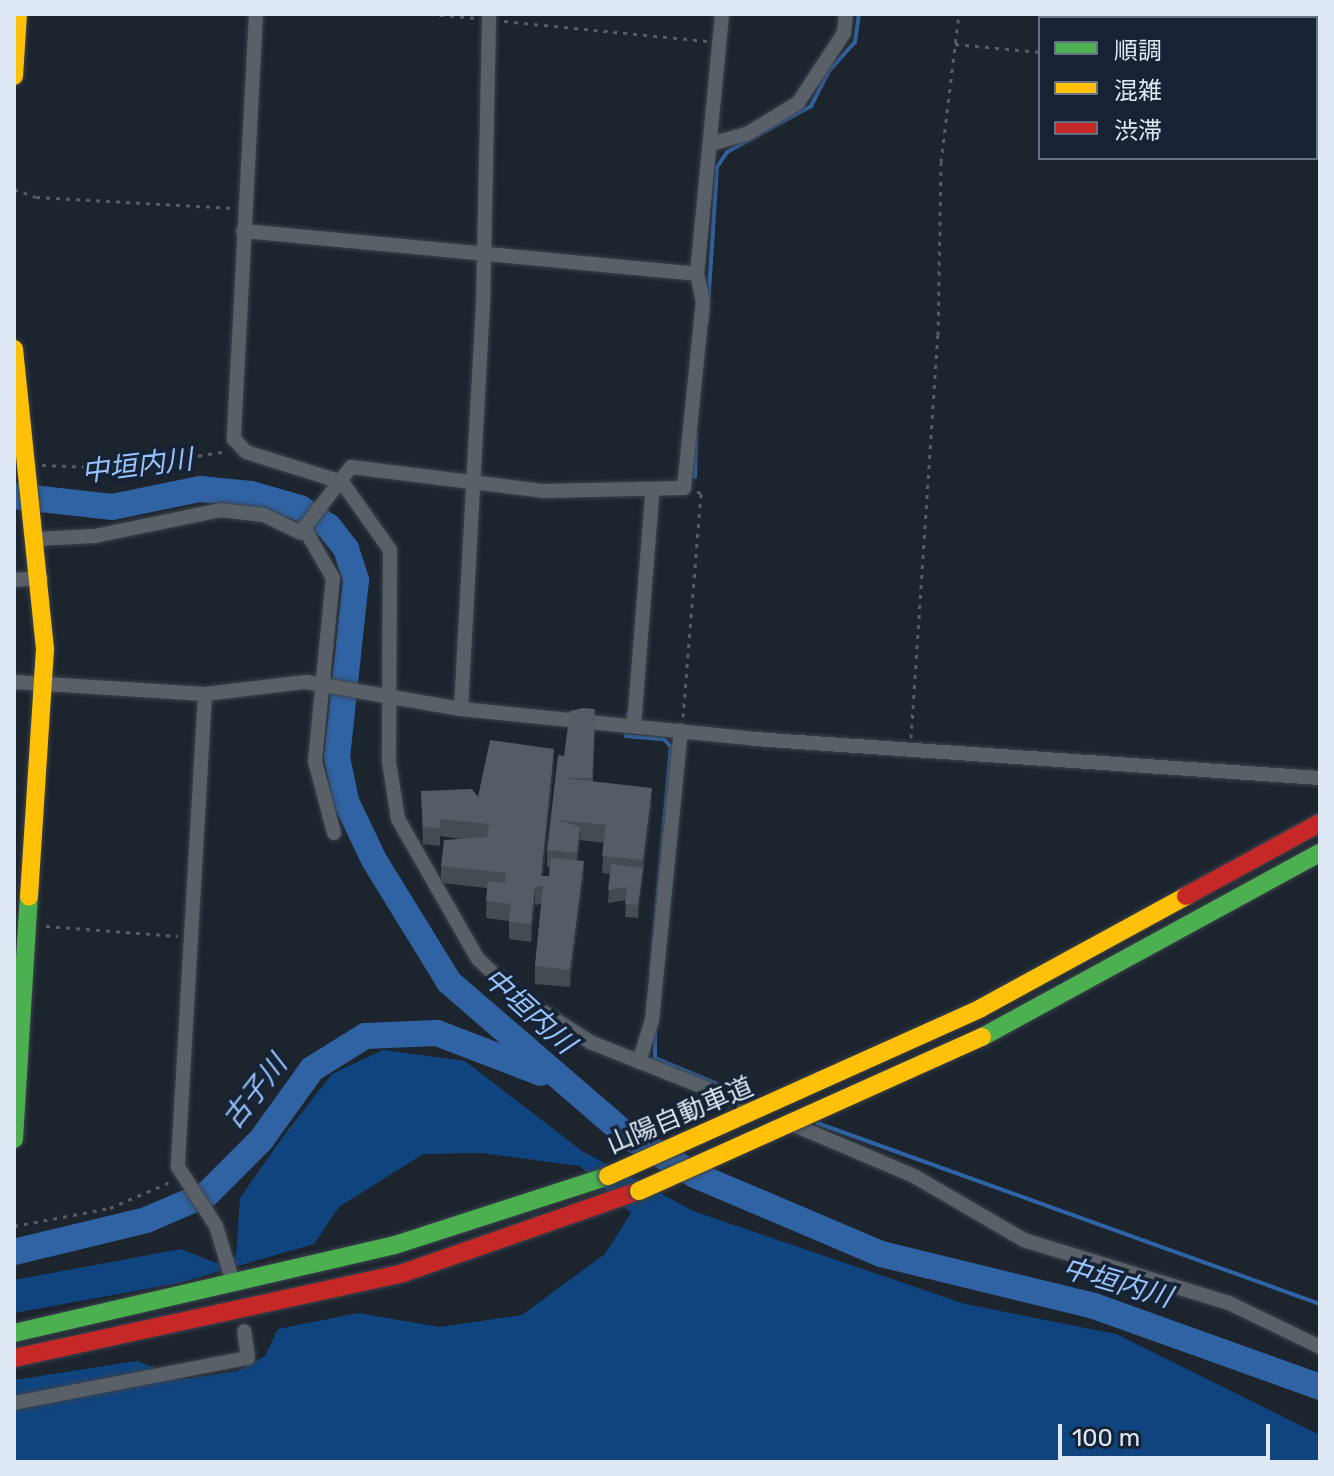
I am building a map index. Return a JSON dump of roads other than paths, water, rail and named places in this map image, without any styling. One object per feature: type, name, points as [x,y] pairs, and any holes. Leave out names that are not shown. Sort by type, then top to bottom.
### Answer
[{"type":"main road","points":[[14,76],[18,14]]},
{"type":"main road","points":[[14,349],[41,578],[44,684],[31,925],[14,1139]]},
{"type":"main road","name":"山陽自動車道","points":[[14,1333],[395,1245],[608,1176],[981,1008],[1320,823]]},
{"type":"main road","name":"山陽自動車道","points":[[14,1358],[389,1276],[639,1191],[995,1031],[1320,853]]},
{"type":"street","points":[[256,14],[233,421],[239,448],[339,485],[390,550],[395,594],[387,657],[389,762],[398,819],[478,959],[562,1026],[639,1062],[914,1176],[1024,1240],[1229,1303],[1320,1347]]},
{"type":"street","points":[[303,531],[351,467],[474,485],[652,494],[684,488],[703,302],[697,274],[722,14]]},
{"type":"street","points":[[711,144],[747,134],[798,103],[844,33],[846,14]]},
{"type":"street","points":[[461,709],[474,485],[479,253],[489,17]]},
{"type":"street","points":[[243,231],[697,274]]},
{"type":"street","points":[[634,725],[652,494]]},
{"type":"street","points":[[36,534],[95,536],[220,510],[264,515],[303,531],[333,578],[316,778],[334,833]]},
{"type":"street","points":[[14,580],[41,578]]},
{"type":"street","points":[[14,682],[205,694],[270,683],[324,685],[461,709],[681,730],[910,750],[1320,778]]},
{"type":"street","points":[[205,694],[182,1176],[209,1212],[230,1272]]},
{"type":"street","points":[[639,1062],[652,1020],[681,730]]},
{"type":"street","points":[[14,1403],[248,1358],[244,1331]]},
{"type":"waterway","points":[[707,322],[717,167],[727,152],[811,106],[828,72],[855,42],[859,14]]},
{"type":"waterway","points":[[695,477],[696,434]]},
{"type":"waterway","name":"中垣内川","points":[[14,496],[112,507],[200,489],[251,494],[300,508],[329,527],[346,549],[356,580],[337,757],[346,801],[374,860],[449,982],[626,1135],[695,1175],[881,1254],[1094,1306],[1320,1387]]},
{"type":"waterway","points":[[628,713],[626,736],[664,739],[671,747],[651,972]]},
{"type":"waterway","points":[[655,1032],[655,1058],[753,1099]]},
{"type":"waterway","name":"古子川","points":[[14,1252],[146,1220],[207,1194],[261,1140],[312,1069],[365,1036],[437,1033],[541,1073]]},
{"type":"waterway","points":[[817,1123],[1320,1304]]}]
